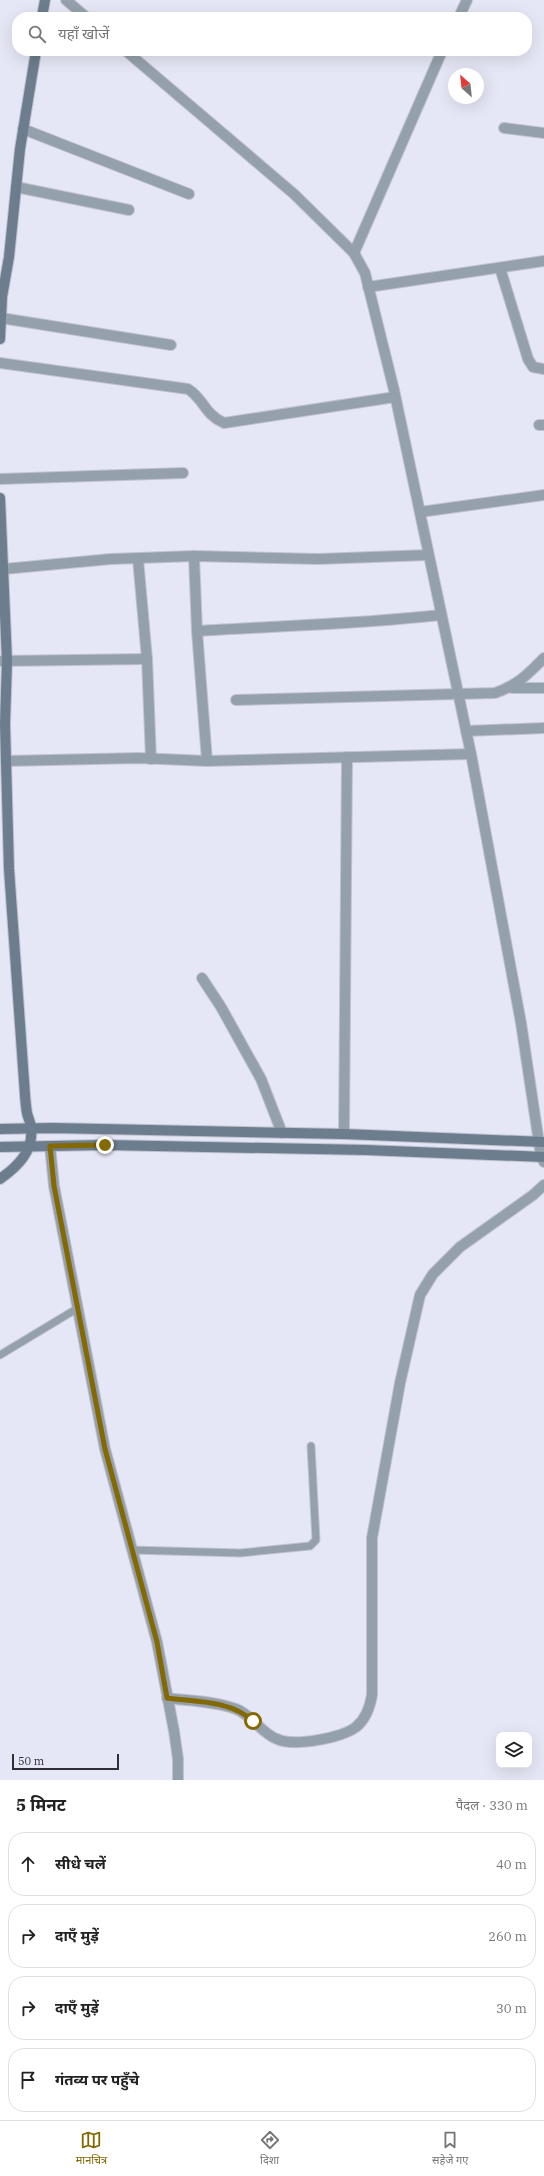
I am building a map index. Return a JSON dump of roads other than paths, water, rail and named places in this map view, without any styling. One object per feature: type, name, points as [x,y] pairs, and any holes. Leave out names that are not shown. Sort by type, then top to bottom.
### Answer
[{"type":"street","points":[[43,12],[45,0]]},
{"type":"street","points":[[66,0],[80,12]]},
{"type":"street","points":[[461,12],[467,0]]},
{"type":"street","points":[[0,339],[2,318],[1,297],[5,257],[35,56]]},
{"type":"street","points":[[0,1147],[105,1145],[366,1150],[543,1158],[542,1141],[521,1023],[471,754],[395,397],[365,273],[354,254],[294,194],[132,56]]},
{"type":"street","points":[[354,254],[440,56]]},
{"type":"street","points":[[504,128],[544,133]]},
{"type":"street","points":[[23,129],[189,194]]},
{"type":"street","points":[[16,187],[129,210]]},
{"type":"street","points":[[368,287],[544,261]]},
{"type":"street","points":[[500,268],[528,359],[533,367],[544,369]]},
{"type":"street","points":[[2,318],[172,345]]},
{"type":"street","points":[[0,364],[188,389],[194,393],[208,413],[215,419],[224,423],[395,397]]},
{"type":"street","points":[[0,479],[183,473]]},
{"type":"street","points":[[420,512],[544,495]]},
{"type":"street","points":[[0,498],[4,569],[2,603],[4,661],[3,723],[6,761],[9,869],[27,1115],[32,1128],[29,1147],[18,1166],[0,1179]]},
{"type":"street","points":[[4,569],[111,559],[194,556],[318,559],[428,555]]},
{"type":"street","points":[[194,556],[197,631],[207,761]]},
{"type":"street","points":[[138,559],[147,659],[151,759]]},
{"type":"street","points":[[197,631],[373,622],[441,615]]},
{"type":"street","points":[[512,688],[522,681],[544,658]]},
{"type":"street","points":[[4,661],[147,659]]},
{"type":"street","points":[[236,700],[495,693],[512,688],[544,688]]},
{"type":"street","points":[[466,731],[544,728]]},
{"type":"street","points":[[6,761],[151,759],[207,761],[471,754]]},
{"type":"street","points":[[344,1134],[346,757]]},
{"type":"street","points":[[202,978],[221,1007],[261,1079],[282,1133]]},
{"type":"street","points":[[0,1129],[32,1128],[344,1134],[542,1141]]},
{"type":"street","points":[[50,1146],[54,1186],[105,1449],[157,1642],[178,1759],[178,1780]]},
{"type":"street","points":[[167,1698],[214,1704],[237,1710],[266,1732],[284,1742],[333,1736],[356,1727],[364,1717],[369,1708],[372,1695],[372,1538],[400,1383],[420,1296],[433,1274],[460,1247],[533,1195],[544,1185]]},
{"type":"lane","points":[[0,1355],[78,1308]]},
{"type":"lane","points":[[132,1550],[240,1553],[310,1546],[316,1540],[310,1446]]}]
